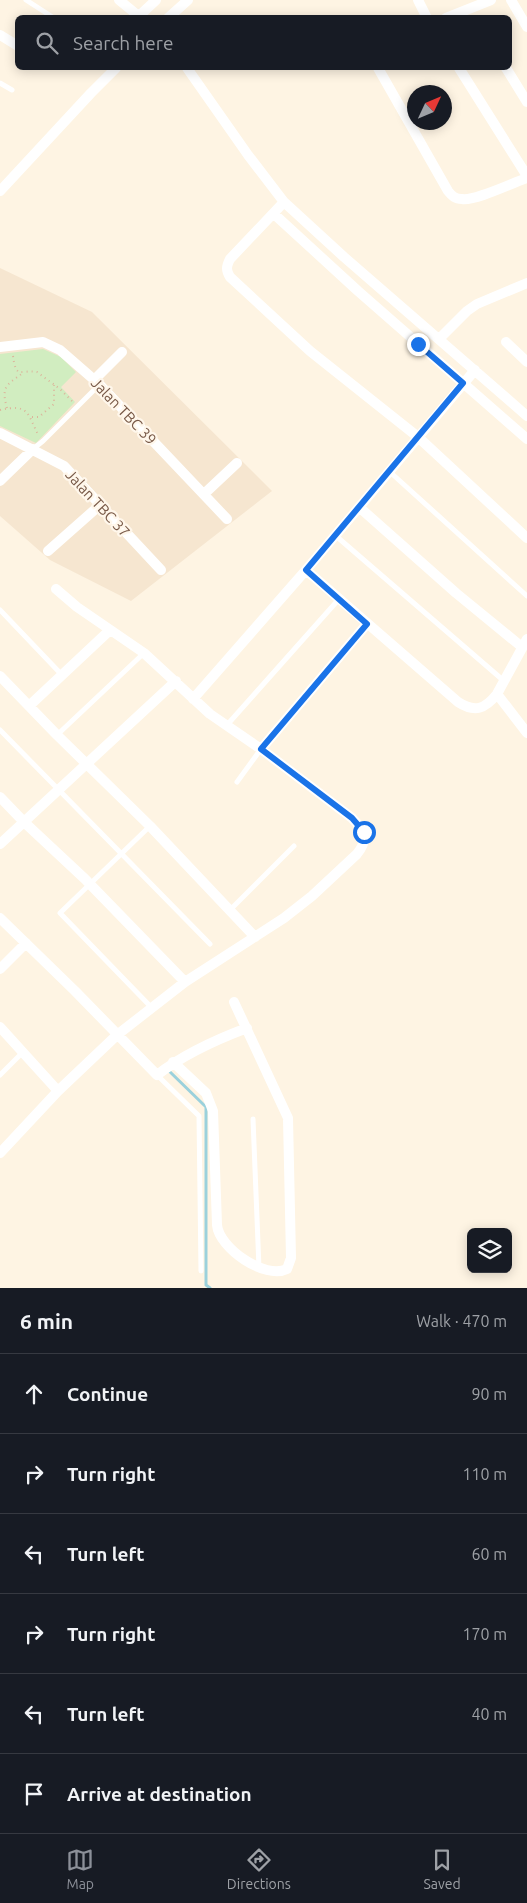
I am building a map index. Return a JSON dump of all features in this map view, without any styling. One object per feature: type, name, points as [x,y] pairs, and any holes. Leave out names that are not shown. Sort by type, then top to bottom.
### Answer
[{"type":"street","points":[[118,0],[137,15]]},
{"type":"street","points":[[142,15],[156,0]]},
{"type":"street","points":[[171,15],[188,0]]},
{"type":"street","points":[[418,0],[426,15]]},
{"type":"street","points":[[472,13],[491,0]]},
{"type":"street","points":[[511,0],[527,27]]},
{"type":"street","points":[[0,35],[15,44]]},
{"type":"street","points":[[0,191],[90,93],[114,70]]},
{"type":"street","points":[[188,70],[248,155],[284,202],[527,416]]},
{"type":"street","points":[[379,70],[448,191],[454,197],[468,199],[527,177],[460,70]]},
{"type":"street","points":[[507,70],[527,102]]},
{"type":"street","points":[[284,202],[226,265],[230,277],[310,351],[418,438],[527,538]]},
{"type":"street","points":[[274,214],[527,439]]},
{"type":"street","points":[[439,340],[467,311],[477,304],[527,283]]},
{"type":"street","name":"Jalan TBC 39","points":[[0,346],[43,342],[60,350],[97,382],[227,519]]},
{"type":"street","points":[[506,342],[527,362]]},
{"type":"street","points":[[97,382],[122,352]]},
{"type":"street","points":[[193,699],[390,472],[475,370]]},
{"type":"street","name":"Jalan TBC 37","points":[[0,433],[64,466],[161,570]]},
{"type":"street","points":[[0,480],[33,449]]},
{"type":"street","points":[[204,494],[237,463]]},
{"type":"street","points":[[48,551],[100,505]]},
{"type":"street","points":[[306,570],[467,708],[475,709],[484,706],[497,694],[524,643],[456,593],[359,507]]},
{"type":"street","points":[[2,1147],[117,1035],[186,982],[284,918],[312,896],[357,854],[363,847],[365,838],[364,832],[352,818],[193,699],[144,653],[77,607],[56,589]]},
{"type":"street","points":[[261,749],[367,624]]},
{"type":"street","points":[[29,706],[110,630]]},
{"type":"street","points":[[0,676],[57,736],[150,826],[255,937]]},
{"type":"street","points":[[0,844],[176,682]]},
{"type":"street","points":[[497,694],[527,733]]},
{"type":"street","points":[[0,797],[186,982]]},
{"type":"street","points":[[0,918],[157,1074],[173,1062],[198,1048],[247,1028]]},
{"type":"street","points":[[0,970],[26,944]]},
{"type":"street","points":[[173,1062],[201,1088],[211,1102],[213,1111],[218,1232],[226,1245],[259,1268],[267,1271],[282,1272],[290,1264],[290,1131],[288,1118],[234,1002]]},
{"type":"street","points":[[0,1027],[58,1091]]},
{"type":"lane","points":[[26,0],[49,15]]},
{"type":"lane","points":[[0,82],[12,90]]},
{"type":"lane","points":[[33,449],[77,406],[97,382]]},
{"type":"lane","points":[[390,472],[527,596]]},
{"type":"lane","points":[[335,536],[504,681]]},
{"type":"lane","points":[[227,725],[339,599]]},
{"type":"lane","points":[[0,610],[62,675]]},
{"type":"lane","points":[[57,736],[144,653]]},
{"type":"lane","points":[[0,730],[210,944]]},
{"type":"lane","points":[[237,782],[261,749]]},
{"type":"lane","points":[[150,826],[60,913],[152,1008]]},
{"type":"lane","points":[[230,910],[294,846]]},
{"type":"lane","points":[[0,1075],[22,1052]]},
{"type":"lane","points":[[157,1074],[199,1116],[201,1271]]},
{"type":"lane","points":[[254,1119],[259,1268]]},
{"type":"path","points":[[12,345],[14,367],[17,371],[23,373],[35,371],[77,406]]},
{"type":"path","points":[[7,408],[4,391],[6,386],[23,373]]},
{"type":"path","points":[[0,410],[14,407],[21,409],[32,417],[39,417],[54,404],[54,385]]},
{"type":"path","points":[[0,390],[4,391]]},
{"type":"path","points":[[32,417],[37,434],[43,441]]},
{"type":"shaded area","points":[[0,268],[92,312],[272,491],[131,601],[50,560],[0,516]]},
{"type":"green space","points":[[43,349],[61,357],[76,372],[61,387],[75,402],[36,443],[0,426],[0,354]]},
{"type":"waterway","points":[[167,1069],[206,1107],[206,1285],[210,1288]]},
{"type":"route","points":[[364,832],[352,818],[261,749],[367,624],[306,570],[463,383],[418,344]]}]
